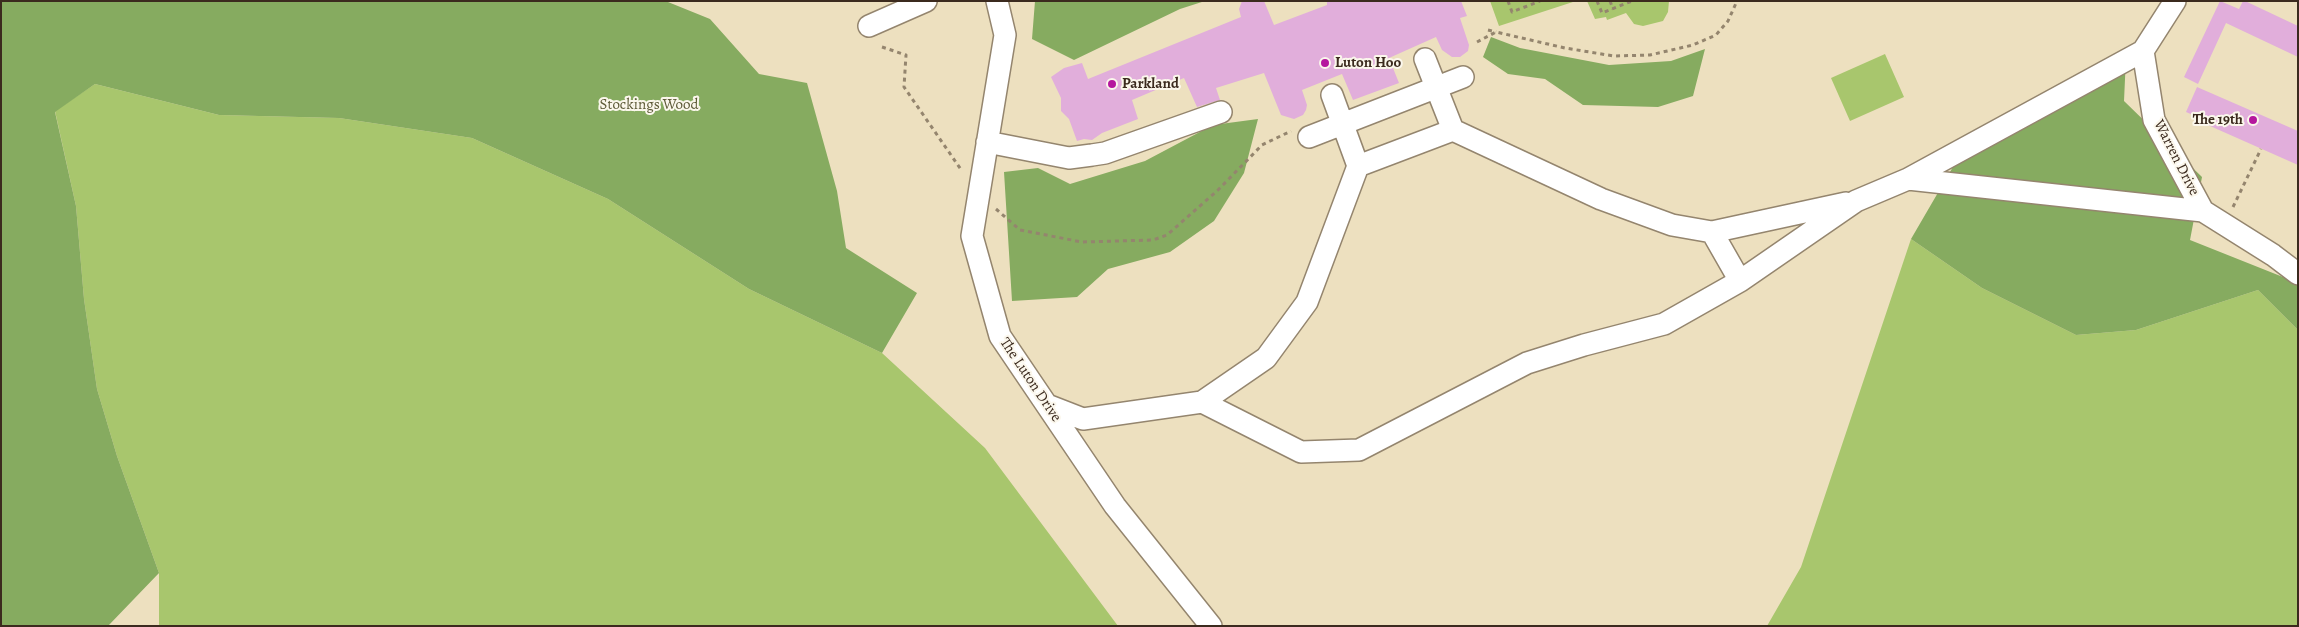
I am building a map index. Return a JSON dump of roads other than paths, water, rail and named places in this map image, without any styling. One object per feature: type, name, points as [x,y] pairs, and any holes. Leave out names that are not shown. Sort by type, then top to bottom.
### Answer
[{"type":"street","points":[[869,26],[926,1]]},
{"type":"street","name":"The Luton Drive","points":[[997,1],[1004,36],[972,236],[1000,336],[1115,506],[1211,626]]},
{"type":"street","points":[[1425,59],[1454,130],[1601,199],[1672,224],[1712,232],[1856,201],[1908,179],[2142,51],[2175,1]]},
{"type":"street","name":"Warren Drive","points":[[2142,51],[2154,120],[2203,211],[2273,255],[2298,274]]},
{"type":"street","points":[[1309,137],[1463,77]]},
{"type":"street","points":[[1047,405],[1083,419],[1202,402],[1266,358],[1307,302],[1358,166],[1332,95]]},
{"type":"street","points":[[987,142],[1048,156],[1076,157],[1105,153],[1221,112]]},
{"type":"street","points":[[1358,166],[1454,130]]},
{"type":"street","points":[[1908,179],[2203,211]]},
{"type":"street","points":[[1202,402],[1301,452],[1359,450],[1527,363],[1584,345],[1664,324],[1740,281],[1856,201]]},
{"type":"street","points":[[1712,232],[1740,281]]},
{"type":"place","name":"Luton Hoo","points":[[1325,63]]},
{"type":"place","name":"Parkland","points":[[1112,84]]},
{"type":"place","name":"The 19th","points":[[2253,120]]},
{"type":"park label","name":"Stockings Wood","points":[[649,105]]}]
